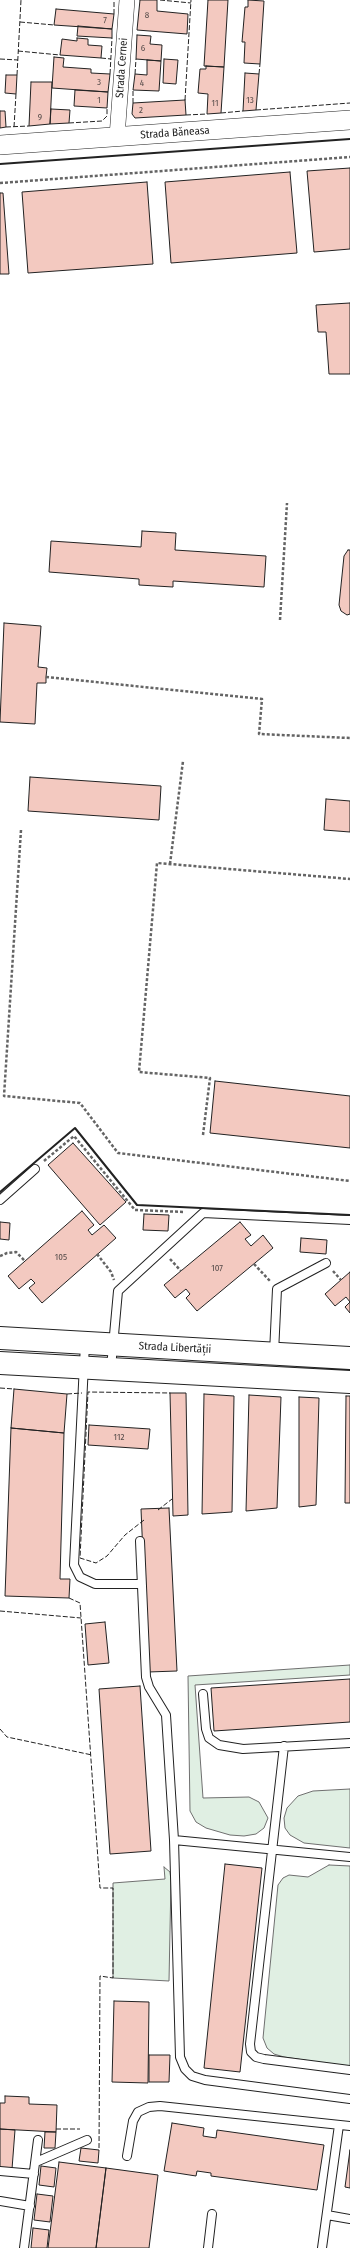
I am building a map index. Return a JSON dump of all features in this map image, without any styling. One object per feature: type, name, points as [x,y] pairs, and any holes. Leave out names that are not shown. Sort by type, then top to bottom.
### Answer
[{"type":"main road","name":"Strada Libertății","points":[[1,1350],[86,1343],[350,1358]]},
{"type":"main road","points":[[1,1350],[84,1368],[350,1382]]},
{"type":"street","name":"Strada Cernei","points":[[118,137],[127,0]]},
{"type":"street","name":"Strada Băneasa","points":[[0,146],[350,120]]},
{"type":"lane","points":[[0,1200],[35,1169]]},
{"type":"lane","points":[[111,1369],[118,1291],[203,1213],[350,1220]]},
{"type":"lane","points":[[274,1354],[277,1289],[326,1263]]},
{"type":"lane","points":[[86,1343],[74,1565],[80,1577],[95,1584],[141,1584]]},
{"type":"lane","points":[[0,1373],[1,1350]]},
{"type":"lane","points":[[140,1541],[146,1677],[149,1687],[166,1715],[174,1840],[180,2057],[185,2069],[192,2076],[205,2080],[350,2099]]},
{"type":"lane","points":[[203,1694],[206,1729],[212,1741],[232,1748],[350,1743]]},
{"type":"lane","points":[[284,1746],[274,1850],[250,2044],[251,2052],[256,2057],[264,2059],[350,2070]]},
{"type":"lane","points":[[174,1840],[350,1857]]},
{"type":"lane","points":[[127,2156],[133,2121],[138,2112],[149,2107],[160,2106],[350,2126]]},
{"type":"lane","points":[[322,2248],[339,2125]]},
{"type":"lane","points":[[24,2248],[38,2140]]},
{"type":"lane","points":[[36,2162],[87,2140]]},
{"type":"lane","points":[[0,2171],[34,2174]]},
{"type":"lane","points":[[0,2201],[30,2206]]},
{"type":"lane","points":[[208,2248],[212,2214]]},
{"type":"lane","points":[[327,2215],[350,2219]]},
{"type":"path","points":[[0,183],[350,157]]},
{"type":"path","points":[[280,620],[287,503]]},
{"type":"path","points":[[46,677],[262,699],[260,734],[350,738]]},
{"type":"path","points":[[170,864],[182,761]]},
{"type":"path","points":[[21,830],[4,1096],[80,1103],[118,1153],[350,1181]]},
{"type":"path","points":[[203,1135],[210,1078],[139,1072],[157,863],[350,879]]},
{"type":"path","points":[[35,1169],[74,1136],[135,1210],[203,1213]]},
{"type":"path","points":[[162,1251],[181,1271]]},
{"type":"path","points":[[0,1256],[7,1252],[16,1252],[25,1261]]},
{"type":"path","points":[[97,1254],[111,1272],[118,1291]]},
{"type":"path","points":[[254,1264],[277,1289]]},
{"type":"green space","points":[[350,1665],[350,1675],[195,1685],[203,1798],[249,1797],[259,1802],[268,1818],[264,1828],[256,1834],[244,1836],[230,1835],[206,1828],[196,1822],[190,1811],[188,1676]]},
{"type":"green space","points":[[350,1789],[350,1848],[304,1843],[290,1835],[285,1828],[284,1818],[287,1808],[298,1796],[313,1791]]},
{"type":"green space","points":[[329,1865],[350,1866],[350,2067],[284,2057],[274,2054],[267,2048],[263,2038],[278,1885],[283,1878],[289,1875],[308,1877]]},
{"type":"green space","points":[[164,1867],[170,1872],[171,1880],[169,1981],[113,1978],[113,1883],[165,1879]]},
{"type":"building","points":[[140,0],[157,0],[157,11],[188,14],[187,34],[137,30]]},
{"type":"building","points":[[208,0],[228,0],[224,67],[204,66]]},
{"type":"building","points":[[248,0],[264,1],[260,64],[244,63],[245,42],[242,42],[245,7],[248,7]]},
{"type":"building","points":[[56,9],[114,14],[112,29],[54,25]]},
{"type":"building","points":[[78,26],[112,29],[112,38],[77,36]]},
{"type":"building","points":[[137,35],[151,36],[150,44],[162,45],[161,61],[136,59]]},
{"type":"building","points":[[77,38],[88,39],[88,45],[102,46],[101,58],[60,55],[62,39],[77,41]]},
{"type":"building","points":[[54,57],[64,58],[63,67],[91,69],[91,73],[110,74],[108,92],[52,88]]},
{"type":"building","points":[[164,59],[178,60],[176,84],[163,83]]},
{"type":"building","points":[[147,60],[161,61],[159,91],[133,90],[135,74],[147,75]]},
{"type":"building","points":[[206,66],[224,67],[221,113],[207,114],[208,94],[198,93],[200,69],[206,69]]},
{"type":"building","points":[[245,73],[259,74],[256,110],[243,111]]},
{"type":"building","points":[[6,75],[17,75],[16,94],[5,93]]},
{"type":"building","points":[[31,82],[52,82],[50,124],[29,126]]},
{"type":"building","points":[[75,90],[108,92],[107,108],[74,106]]},
{"type":"building","points":[[185,100],[186,115],[135,118],[132,114],[133,103]]},
{"type":"building","points":[[51,109],[70,110],[69,123],[50,124]]},
{"type":"building","points":[[0,111],[5,111],[6,127],[0,128]]},
{"type":"building","points":[[350,168],[350,249],[314,252],[307,171]]},
{"type":"building","points":[[290,172],[297,253],[171,263],[165,182]]},
{"type":"building","points":[[147,182],[153,264],[28,273],[22,192]]},
{"type":"building","points":[[0,193],[3,193],[9,274],[0,274]]},
{"type":"building","points":[[350,303],[350,374],[329,374],[326,332],[318,332],[316,305]]},
{"type":"building","points":[[142,531],[176,533],[175,550],[266,556],[264,587],[173,581],[173,587],[139,585],[139,579],[49,572],[51,541],[141,547]]},
{"type":"building","points":[[348,550],[350,550],[350,614],[347,615],[341,611],[339,605],[344,556]]},
{"type":"building","points":[[4,623],[41,626],[38,667],[47,668],[46,683],[37,683],[35,724],[0,722]]},
{"type":"building","points":[[30,777],[161,786],[159,820],[28,811]]},
{"type":"building","points":[[326,799],[350,801],[350,832],[324,830]]},
{"type":"building","points":[[215,1081],[350,1096],[350,1148],[210,1133]]},
{"type":"building","points":[[73,1143],[126,1202],[100,1225],[48,1165]]},
{"type":"building","points":[[82,1211],[94,1225],[88,1230],[92,1235],[104,1225],[116,1238],[42,1303],[29,1288],[35,1283],[31,1279],[19,1289],[8,1276]]},
{"type":"building","points":[[144,1214],[169,1215],[168,1231],[143,1230]]},
{"type":"building","points":[[0,1222],[10,1223],[9,1240],[0,1239]]},
{"type":"building","points":[[240,1222],[251,1235],[245,1239],[251,1246],[263,1235],[273,1248],[197,1311],[186,1298],[190,1294],[186,1289],[175,1298],[164,1285]]},
{"type":"building","points":[[301,1238],[327,1240],[326,1254],[300,1252]]},
{"type":"building","points":[[350,1272],[350,1302],[346,1297],[335,1306],[325,1294]]},
{"type":"building","points":[[350,1302],[350,1313],[345,1307]]},
{"type":"building","points":[[14,1389],[67,1394],[64,1433],[11,1428]]},
{"type":"building","points":[[170,1393],[186,1393],[188,1515],[173,1516]]},
{"type":"building","points":[[204,1394],[234,1396],[232,1512],[202,1514]]},
{"type":"building","points":[[249,1395],[281,1397],[277,1508],[246,1511]]},
{"type":"building","points":[[346,1396],[350,1396],[350,1503],[345,1503]]},
{"type":"building","points":[[299,1397],[319,1398],[316,1505],[299,1507]]},
{"type":"building","points":[[89,1425],[150,1429],[148,1449],[88,1445]]},
{"type":"building","points":[[11,1428],[64,1433],[60,1579],[70,1579],[69,1598],[5,1596]]},
{"type":"building","points":[[169,1508],[177,1671],[148,1672],[141,1509]]},
{"type":"building","points":[[105,1622],[109,1663],[88,1665],[85,1624]]},
{"type":"building","points":[[350,1679],[350,1722],[214,1731],[211,1688]]},
{"type":"building","points":[[140,1686],[151,1851],[110,1854],[99,1689]]},
{"type":"building","points":[[225,1864],[262,1868],[240,2072],[204,2068]]},
{"type":"building","points":[[114,2001],[149,2002],[148,2083],[112,2082]]},
{"type":"building","points":[[149,2055],[170,2055],[169,2082],[149,2082]]},
{"type":"building","points":[[5,2096],[29,2097],[29,2104],[57,2105],[56,2132],[0,2129],[0,2103],[5,2103]]},
{"type":"building","points":[[172,2123],[204,2128],[203,2136],[216,2138],[217,2130],[324,2145],[317,2190],[211,2176],[211,2173],[197,2171],[196,2176],[164,2171]]},
{"type":"building","points":[[0,2129],[15,2130],[12,2169],[0,2168]]},
{"type":"building","points":[[45,2132],[56,2132],[55,2148],[44,2148]]},
{"type":"building","points":[[81,2148],[99,2150],[98,2163],[79,2161]]},
{"type":"building","points":[[350,2150],[350,2188],[345,2187]]},
{"type":"building","points":[[59,2162],[106,2168],[96,2248],[48,2248]]},
{"type":"building","points":[[41,2166],[56,2168],[54,2187],[39,2185]]},
{"type":"building","points":[[106,2168],[158,2175],[149,2248],[96,2248]]},
{"type":"building","points":[[37,2194],[53,2196],[50,2222],[34,2220]]},
{"type":"building","points":[[33,2228],[49,2230],[47,2248],[31,2248]]},
{"type":"fence","points":[[17,75],[21,0]]},
{"type":"fence","points":[[114,0],[114,14]]},
{"type":"fence","points":[[160,0],[191,3]]},
{"type":"fence","points":[[185,100],[191,0]]},
{"type":"fence","points":[[20,22],[54,25]]},
{"type":"fence","points":[[110,74],[112,38]]},
{"type":"fence","points":[[18,51],[60,55]]},
{"type":"fence","points":[[101,58],[111,59]]},
{"type":"fence","points":[[0,59],[18,60]]},
{"type":"fence","points":[[135,74],[136,59]]},
{"type":"fence","points":[[259,74],[260,64]]},
{"type":"fence","points":[[133,90],[133,103]]},
{"type":"fence","points":[[14,127],[16,94]]},
{"type":"fence","points":[[256,110],[350,103]]},
{"type":"fence","points":[[69,123],[102,121],[107,116],[107,108]]},
{"type":"fence","points":[[221,113],[243,111]]},
{"type":"fence","points":[[186,115],[207,114]]},
{"type":"fence","points":[[6,127],[29,126]]},
{"type":"fence","points":[[0,1388],[14,1389]]},
{"type":"fence","points":[[144,1520],[125,1535],[107,1556],[96,1563],[80,1558],[88,1392],[170,1393]]},
{"type":"fence","points":[[67,1394],[82,1393]]},
{"type":"fence","points":[[158,1510],[172,1499]]},
{"type":"fence","points":[[69,1598],[80,1603],[100,1888],[113,1888],[113,1978],[100,1976],[99,2150]]},
{"type":"fence","points":[[0,1611],[81,1618]]},
{"type":"fence","points":[[0,1729],[7,1737],[92,1755]]},
{"type":"fence","points":[[56,2129],[80,2129]]},
{"type":"wall","points":[[0,164],[350,139]]},
{"type":"wall","points":[[0,1192],[75,1128],[137,1205],[350,1215]]}]
